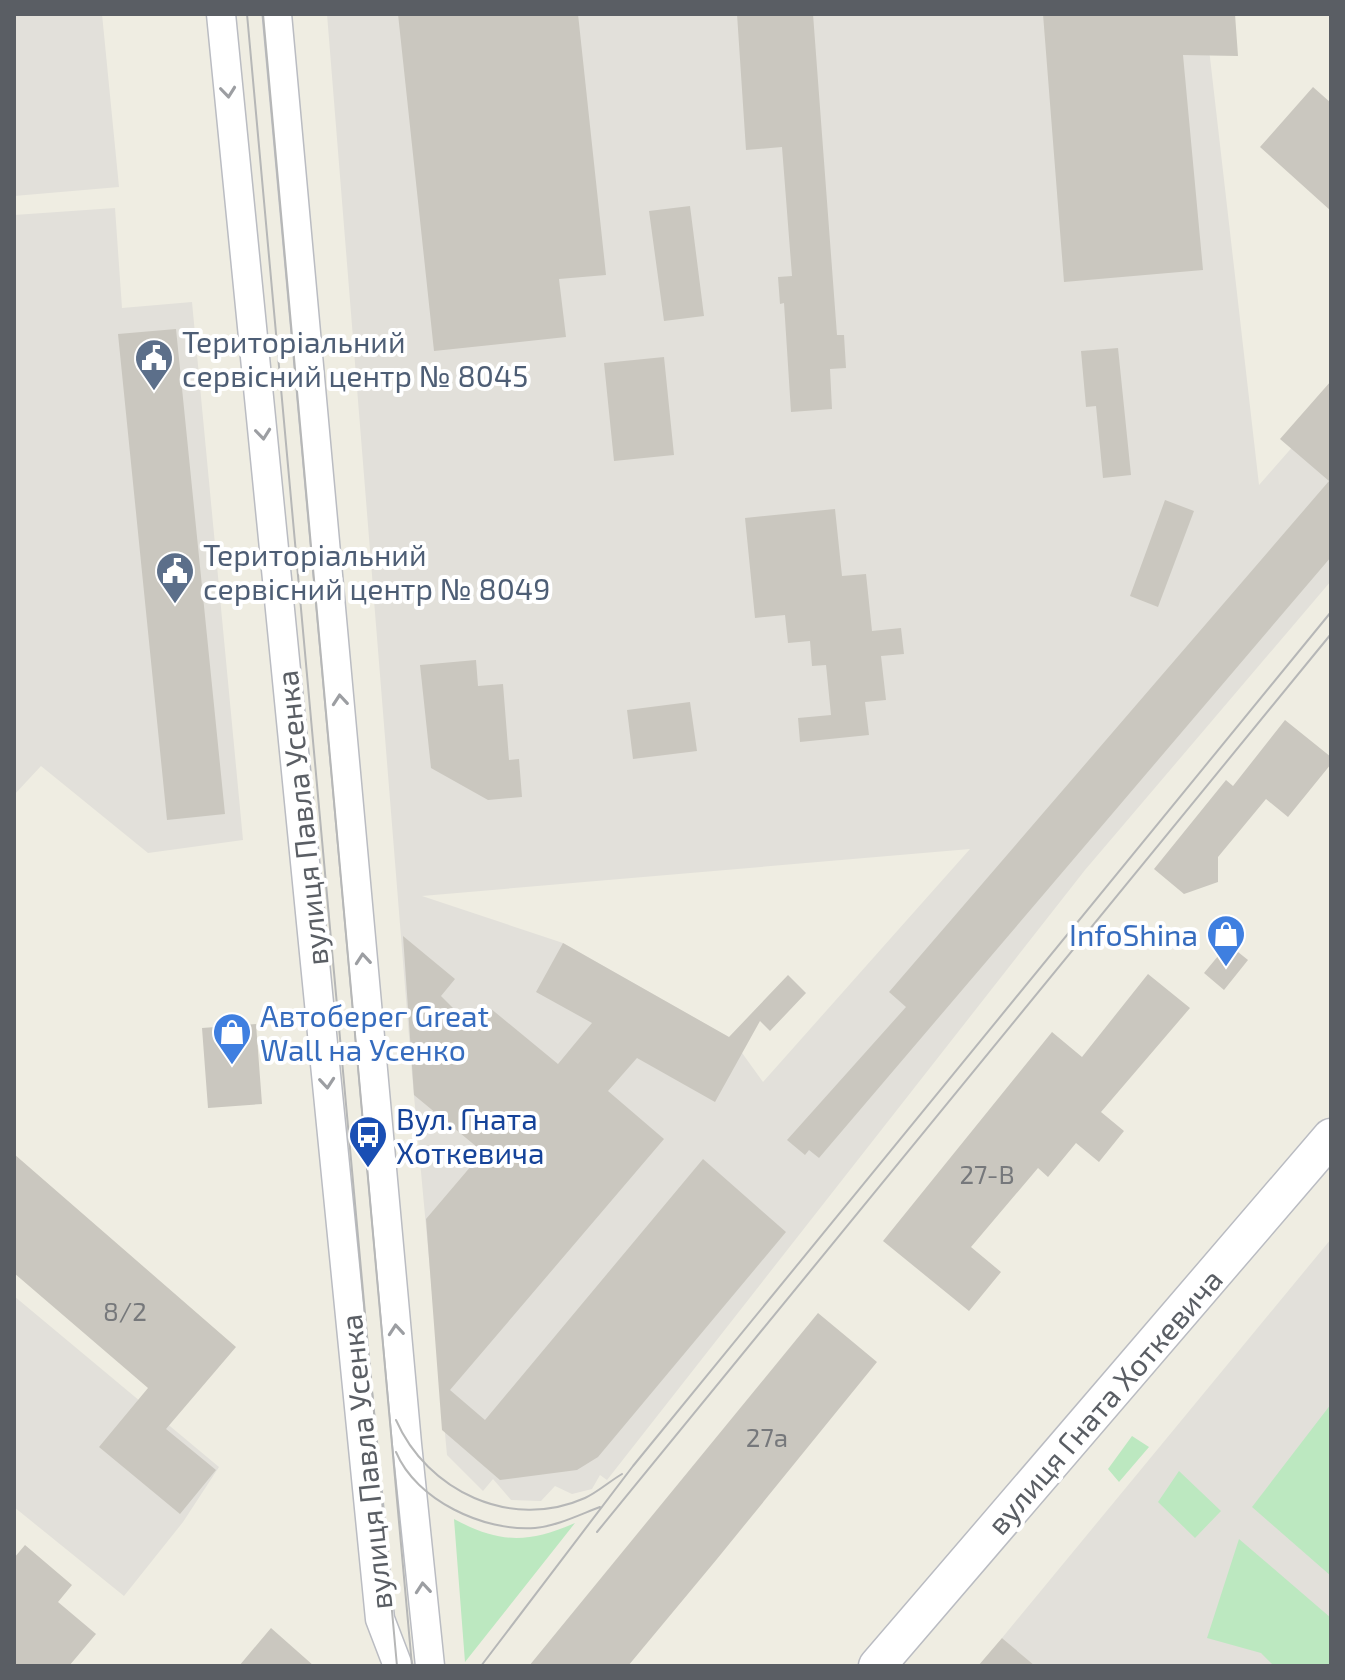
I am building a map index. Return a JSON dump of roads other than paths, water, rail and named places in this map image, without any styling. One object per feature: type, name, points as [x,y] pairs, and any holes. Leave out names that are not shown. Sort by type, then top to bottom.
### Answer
[{"type":"street","name":"вулиця Павла Усенка","points":[[221,14],[380,1619],[398,1666]]},
{"type":"street","name":"вулиця Павла Усенка","points":[[277,14],[407,1444],[430,1666]]},
{"type":"street","name":"вулиця Гната Хоткевича","points":[[877,1666],[1331,1137]]},
{"type":"tram line","points":[[247,14],[397,1666]]},
{"type":"tram line","points":[[263,14],[412,1666]]},
{"type":"tram line","points":[[481,1666],[633,1466],[1331,612]]},
{"type":"tram line","points":[[597,1532],[1331,634]]},
{"type":"tram line","points":[[396,1420],[410,1445],[428,1467],[450,1485],[474,1498],[501,1507],[529,1510],[557,1507],[595,1493],[622,1474]]},
{"type":"tram line","points":[[396,1452],[419,1485],[435,1498],[454,1510],[495,1525],[543,1527],[600,1507]]},
{"type":"place","name":"Територіальний сервісний центр № 8045","points":[[154,392]]},
{"type":"place","name":"Територіальний сервісний центр № 8049","points":[[175,605]]},
{"type":"place","name":"InfoShina","points":[[1226,968]]},
{"type":"place","name":"Автоберег Great Wall на Усенко","points":[[232,1066]]},
{"type":"place","name":"Вул. Гната Хоткевича","points":[[368,1169]]}]
